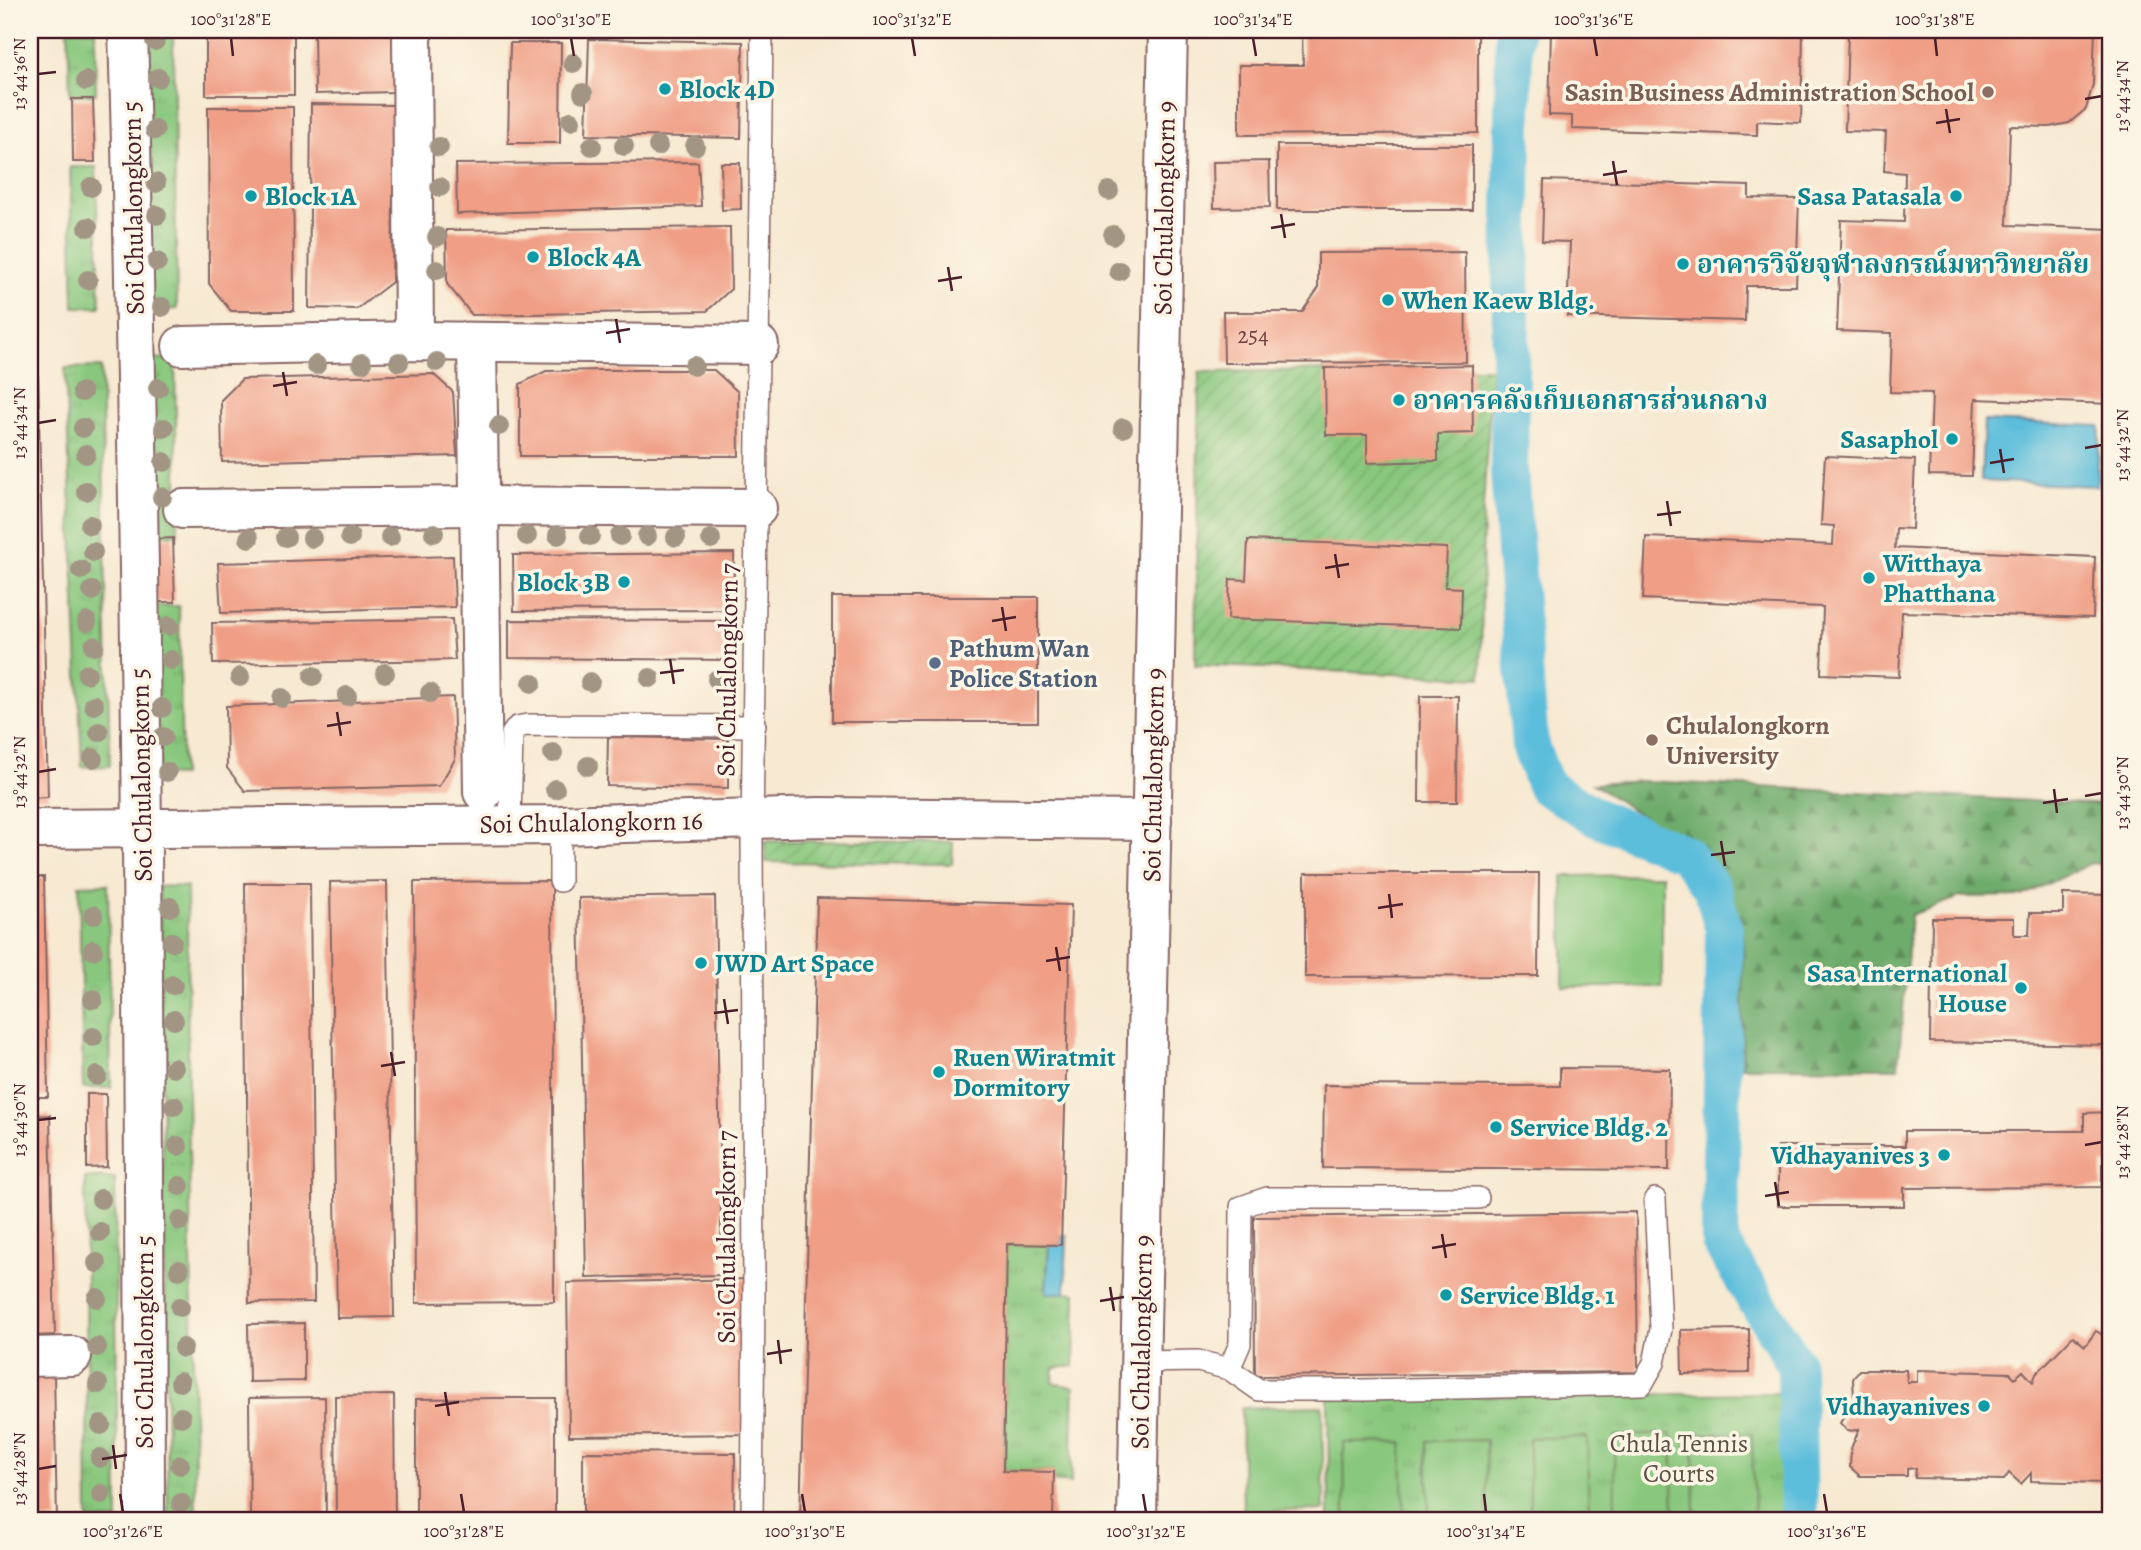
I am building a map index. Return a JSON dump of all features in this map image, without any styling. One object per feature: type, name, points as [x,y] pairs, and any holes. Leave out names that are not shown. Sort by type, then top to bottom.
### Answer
[{"type":"street","name":"Soi Chulalongkorn 5","points":[[128,30],[136,347],[142,829],[145,1520]]},
{"type":"street","points":[[412,30],[414,341]]},
{"type":"street","name":"Soi Chulalongkorn 9","points":[[1137,1520],[1168,30]]},
{"type":"street","points":[[181,346],[414,341],[759,345]]},
{"type":"street","points":[[477,342],[483,792]]},
{"type":"street","points":[[183,509],[479,506],[757,508]]},
{"type":"street","name":"Soi Chulalongkorn 16","points":[[30,830],[560,825],[752,818],[1152,820]]},
{"type":"street","points":[[30,1357],[72,1356]]},
{"type":"lane","name":"Soi Chulalongkorn 7","points":[[752,1520],[752,818],[762,30]]},
{"type":"lane","points":[[510,825],[512,734],[517,727],[527,724],[755,726]]},
{"type":"lane","points":[[560,825],[560,881]]},
{"type":"lane","points":[[1229,1369],[1240,1344],[1241,1207],[1267,1198],[1478,1198]]},
{"type":"lane","points":[[1141,1362],[1198,1361],[1229,1369],[1259,1390],[1363,1391],[1642,1384],[1654,1363],[1661,1329],[1655,1199]]},
{"type":"green space","points":[[68,30],[95,30],[96,94],[70,95]]},
{"type":"green space","points":[[147,30],[173,30],[177,309],[147,310]]},
{"type":"green space","points":[[70,167],[96,167],[100,307],[74,307]]},
{"type":"green space","points":[[175,358],[178,534],[152,536],[147,359]]},
{"type":"green space","points":[[101,367],[110,766],[82,767],[65,368]]},
{"type":"green space","points":[[1492,368],[1483,508],[1481,678],[1195,665],[1199,372]]},
{"type":"green space","points":[[153,606],[179,606],[182,776],[156,775]]},
{"type":"green space","points":[[1644,781],[2111,805],[2111,865],[2091,863],[2022,896],[1960,897],[1911,915],[1898,1068],[1742,1067],[1743,932],[1722,880],[1692,845],[1593,784]]},
{"type":"green space","points":[[764,841],[953,842],[952,864],[766,862]]},
{"type":"green space","points":[[1662,875],[1662,987],[1563,987],[1563,876]]},
{"type":"green space","points":[[108,884],[111,1088],[83,1088],[79,885]]},
{"type":"green space","points":[[159,886],[187,887],[196,1520],[168,1520]]},
{"type":"green space","points":[[85,1178],[115,1178],[118,1520],[88,1520]]},
{"type":"green space","points":[[1007,1244],[1049,1245],[1046,1292],[1076,1293],[1074,1366],[1054,1368],[1053,1383],[1074,1387],[1071,1483],[1054,1481],[1054,1472],[1003,1471]]},
{"type":"green space","name":"Chula Tennis Courts","points":[[1785,1393],[1786,1520],[1329,1520],[1328,1398]]},
{"type":"green space","points":[[1322,1406],[1324,1510],[1243,1512],[1241,1408]]},
{"type":"green space","points":[[1752,1433],[1754,1520],[1695,1520],[1694,1434]]},
{"type":"green space","points":[[1672,1434],[1674,1520],[1615,1520],[1614,1436]]},
{"type":"green space","points":[[1587,1437],[1589,1520],[1530,1520],[1529,1438]]},
{"type":"green space","points":[[1486,1440],[1487,1520],[1429,1520],[1427,1441]]},
{"type":"green space","points":[[1402,1442],[1404,1520],[1345,1520],[1344,1443]]},
{"type":"water","points":[[1984,421],[2100,426],[2097,486],[1981,481]]},
{"type":"water","points":[[1067,1236],[1065,1293],[1046,1293],[1049,1245],[1060,1245],[1061,1237]]},
{"type":"building","points":[[206,30],[294,30],[294,95],[206,95]]},
{"type":"building","points":[[314,30],[393,30],[395,92],[315,94]]},
{"type":"building","points":[[1302,30],[1478,30],[1478,133],[1239,135],[1239,65],[1303,65]]},
{"type":"building","points":[[1551,30],[1803,32],[1801,123],[1757,121],[1757,135],[1572,129],[1572,116],[1549,115]]},
{"type":"building","name":"Sasa Patasala","points":[[1848,30],[2095,30],[2093,84],[2086,109],[2069,123],[2049,127],[2010,126],[2007,225],[2111,229],[2111,404],[1975,399],[1972,476],[1929,475],[1932,393],[1890,392],[1892,333],[1837,331],[1841,220],[1904,222],[1905,173],[1884,171],[1886,132],[1845,131]]},
{"type":"building","name":"Block 4D","points":[[589,39],[743,42],[741,138],[586,135]]},
{"type":"building","points":[[510,43],[561,43],[560,143],[508,143]]},
{"type":"building","points":[[72,99],[93,99],[95,162],[73,162]]},
{"type":"building","points":[[311,104],[394,105],[392,282],[357,309],[309,308]]},
{"type":"building","name":"Block 1A","points":[[208,107],[293,107],[294,311],[231,311],[209,284]]},
{"type":"building","points":[[1277,145],[1472,145],[1472,210],[1277,210]]},
{"type":"building","points":[[1269,161],[1270,207],[1214,208],[1213,162]]},
{"type":"building","points":[[698,162],[701,206],[457,214],[456,164]]},
{"type":"building","points":[[721,163],[740,163],[741,209],[722,210]]},
{"type":"building","points":[[32,176],[36,320],[30,320]]},
{"type":"building","name":"อาคารวิจัยจุฬาลงกรณ์มหาวิทยาลัย","points":[[1544,180],[1749,186],[1749,198],[1799,199],[1796,286],[1746,286],[1745,321],[1567,316],[1570,242],[1542,241]]},
{"type":"building","name":"Block 4A","points":[[730,227],[731,289],[707,311],[472,315],[447,284],[446,230]]},
{"type":"building","name":"When Kaew Bldg.","points":[[1465,252],[1466,362],[1224,363],[1223,312],[1302,312],[1318,289],[1318,253]]},
{"type":"building","name":"อาคารคลังเก็บเอกสารส่วนกลาง","points":[[1472,365],[1473,433],[1438,434],[1438,461],[1367,463],[1367,435],[1326,435],[1325,368]]},
{"type":"building","points":[[714,370],[738,392],[739,456],[520,456],[520,384],[546,371]]},
{"type":"building","points":[[433,374],[453,392],[457,456],[222,462],[221,400],[242,379]]},
{"type":"building","points":[[30,376],[38,376],[48,797],[30,798]]},
{"type":"building","name":"Witthaya Phatthana","points":[[1825,456],[1915,460],[1912,529],[1896,528],[1895,548],[2095,557],[2093,618],[1902,612],[1899,677],[1821,674],[1823,607],[1643,599],[1646,537],[1833,545],[1834,526],[1821,525]]},
{"type":"building","points":[[173,538],[175,602],[153,602],[152,539]]},
{"type":"building","points":[[1248,540],[1447,548],[1445,587],[1462,588],[1461,628],[1228,619],[1230,579],[1246,580]]},
{"type":"building","name":"Block 3B","points":[[734,553],[734,610],[514,611],[513,555]]},
{"type":"building","points":[[453,556],[455,607],[221,613],[218,563]]},
{"type":"building","points":[[832,597],[1038,597],[1038,722],[832,722]]},
{"type":"building","points":[[452,619],[455,660],[213,664],[212,623]]},
{"type":"building","points":[[509,620],[729,621],[729,660],[509,658]]},
{"type":"building","points":[[1420,696],[1458,696],[1457,802],[1419,802]]},
{"type":"building","points":[[453,697],[455,759],[439,786],[245,791],[227,768],[226,706]]},
{"type":"building","points":[[608,737],[728,739],[728,788],[607,786]]},
{"type":"building","points":[[1305,873],[1539,873],[1538,976],[1305,977]]},
{"type":"building","points":[[30,877],[44,877],[48,1097],[30,1097]]},
{"type":"building","points":[[387,881],[394,1317],[337,1318],[330,882]]},
{"type":"building","points":[[552,881],[554,1302],[416,1303],[414,882]]},
{"type":"building","points":[[245,883],[310,883],[314,1302],[249,1303]]},
{"type":"building","name":"Sasa International House","points":[[2063,894],[2111,895],[2111,1045],[1930,1042],[1932,918],[2014,918],[2014,935],[2029,935],[2030,913],[2063,913]]},
{"type":"building","points":[[715,896],[722,1275],[586,1278],[579,898]]},
{"type":"building","points":[[817,898],[1071,905],[1061,1245],[1007,1244],[1003,1471],[1054,1472],[1053,1520],[800,1520]]},
{"type":"building","name":"Service Bldg. 2","points":[[1560,1068],[1670,1069],[1669,1170],[1323,1168],[1324,1085],[1560,1086]]},
{"type":"building","points":[[87,1094],[106,1094],[107,1167],[87,1168]]},
{"type":"building","name":"Vidhayanives 3","points":[[2111,1112],[2111,1165],[2102,1164],[2102,1187],[1904,1188],[1904,1206],[1778,1206],[1778,1146],[1905,1146],[1905,1131],[2084,1131],[2084,1113]]},
{"type":"building","points":[[50,1115],[55,1335],[30,1336],[30,1116]]},
{"type":"building","name":"Service Bldg. 1","points":[[1636,1212],[1638,1372],[1255,1376],[1254,1217]]},
{"type":"building","points":[[749,1279],[748,1434],[569,1436],[567,1283]]},
{"type":"building","points":[[304,1323],[304,1381],[249,1382],[248,1324]]},
{"type":"building","points":[[1749,1329],[1749,1373],[1682,1374],[1681,1330]]},
{"type":"building","name":"Vidhayanives","points":[[2096,1331],[2111,1340],[2111,1357],[2104,1364],[2111,1372],[2111,1472],[2104,1473],[2105,1483],[2031,1481],[2031,1473],[2021,1484],[2009,1473],[2004,1480],[1915,1478],[1916,1468],[1907,1469],[1907,1476],[1860,1476],[1850,1467],[1851,1448],[1859,1430],[1847,1431],[1840,1423],[1845,1415],[1861,1414],[1854,1398],[1853,1379],[1859,1370],[1906,1370],[1907,1382],[1917,1382],[1917,1370],[2010,1373],[2015,1378],[2023,1371],[2033,1382],[2036,1374],[2073,1336],[2085,1346]]},
{"type":"building","points":[[54,1374],[57,1520],[30,1520],[30,1375]]},
{"type":"building","points":[[394,1395],[395,1520],[336,1520],[335,1396]]},
{"type":"building","points":[[325,1397],[326,1520],[250,1520],[249,1398]]},
{"type":"building","points":[[555,1398],[555,1520],[416,1520],[416,1399]]},
{"type":"building","points":[[583,1452],[735,1453],[734,1520],[583,1520]]},
{"type":"waterway","points":[[1514,30],[1509,471],[1530,746],[1546,787],[1598,818],[1685,854],[1712,888],[1724,930],[1720,1242],[1796,1365],[1799,1520]]},
{"type":"place","name":"Block 4D","points":[[665,89]]},
{"type":"place","name":"Sasin Business Administration School","points":[[1988,92]]},
{"type":"place","name":"Block 1A","points":[[251,196]]},
{"type":"place","name":"Sasa Patasala","points":[[1956,196]]},
{"type":"place","name":"Block 4A","points":[[533,257]]},
{"type":"place","name":"อาคารวิจัยจุฬาลงกรณ์มหาวิทยาลัย","points":[[1683,264]]},
{"type":"place","name":"When Kaew Bldg.","points":[[1388,300]]},
{"type":"place","name":"อาคารคลังเก็บเอกสารส่วนกลาง","points":[[1399,400]]},
{"type":"place","name":"Sasaphol","points":[[1952,439]]},
{"type":"place","name":"Witthaya Phatthana","points":[[1869,578]]},
{"type":"place","name":"Block 3B","points":[[624,582]]},
{"type":"place","name":"Pathum Wan Police Station","points":[[935,663]]},
{"type":"place","name":"Chulalongkorn University","points":[[1652,740]]},
{"type":"place","name":"JWD Art Space","points":[[701,963]]},
{"type":"place","name":"Sasa International House","points":[[2021,988]]},
{"type":"place","name":"Ruen Wiratmit Dormitory","points":[[939,1072]]},
{"type":"place","name":"Service Bldg. 2","points":[[1496,1127]]},
{"type":"place","name":"Vidhayanives 3","points":[[1944,1155]]},
{"type":"place","name":"Service Bldg. 1","points":[[1446,1295]]},
{"type":"place","name":"Vidhayanives","points":[[1984,1406]]}]
